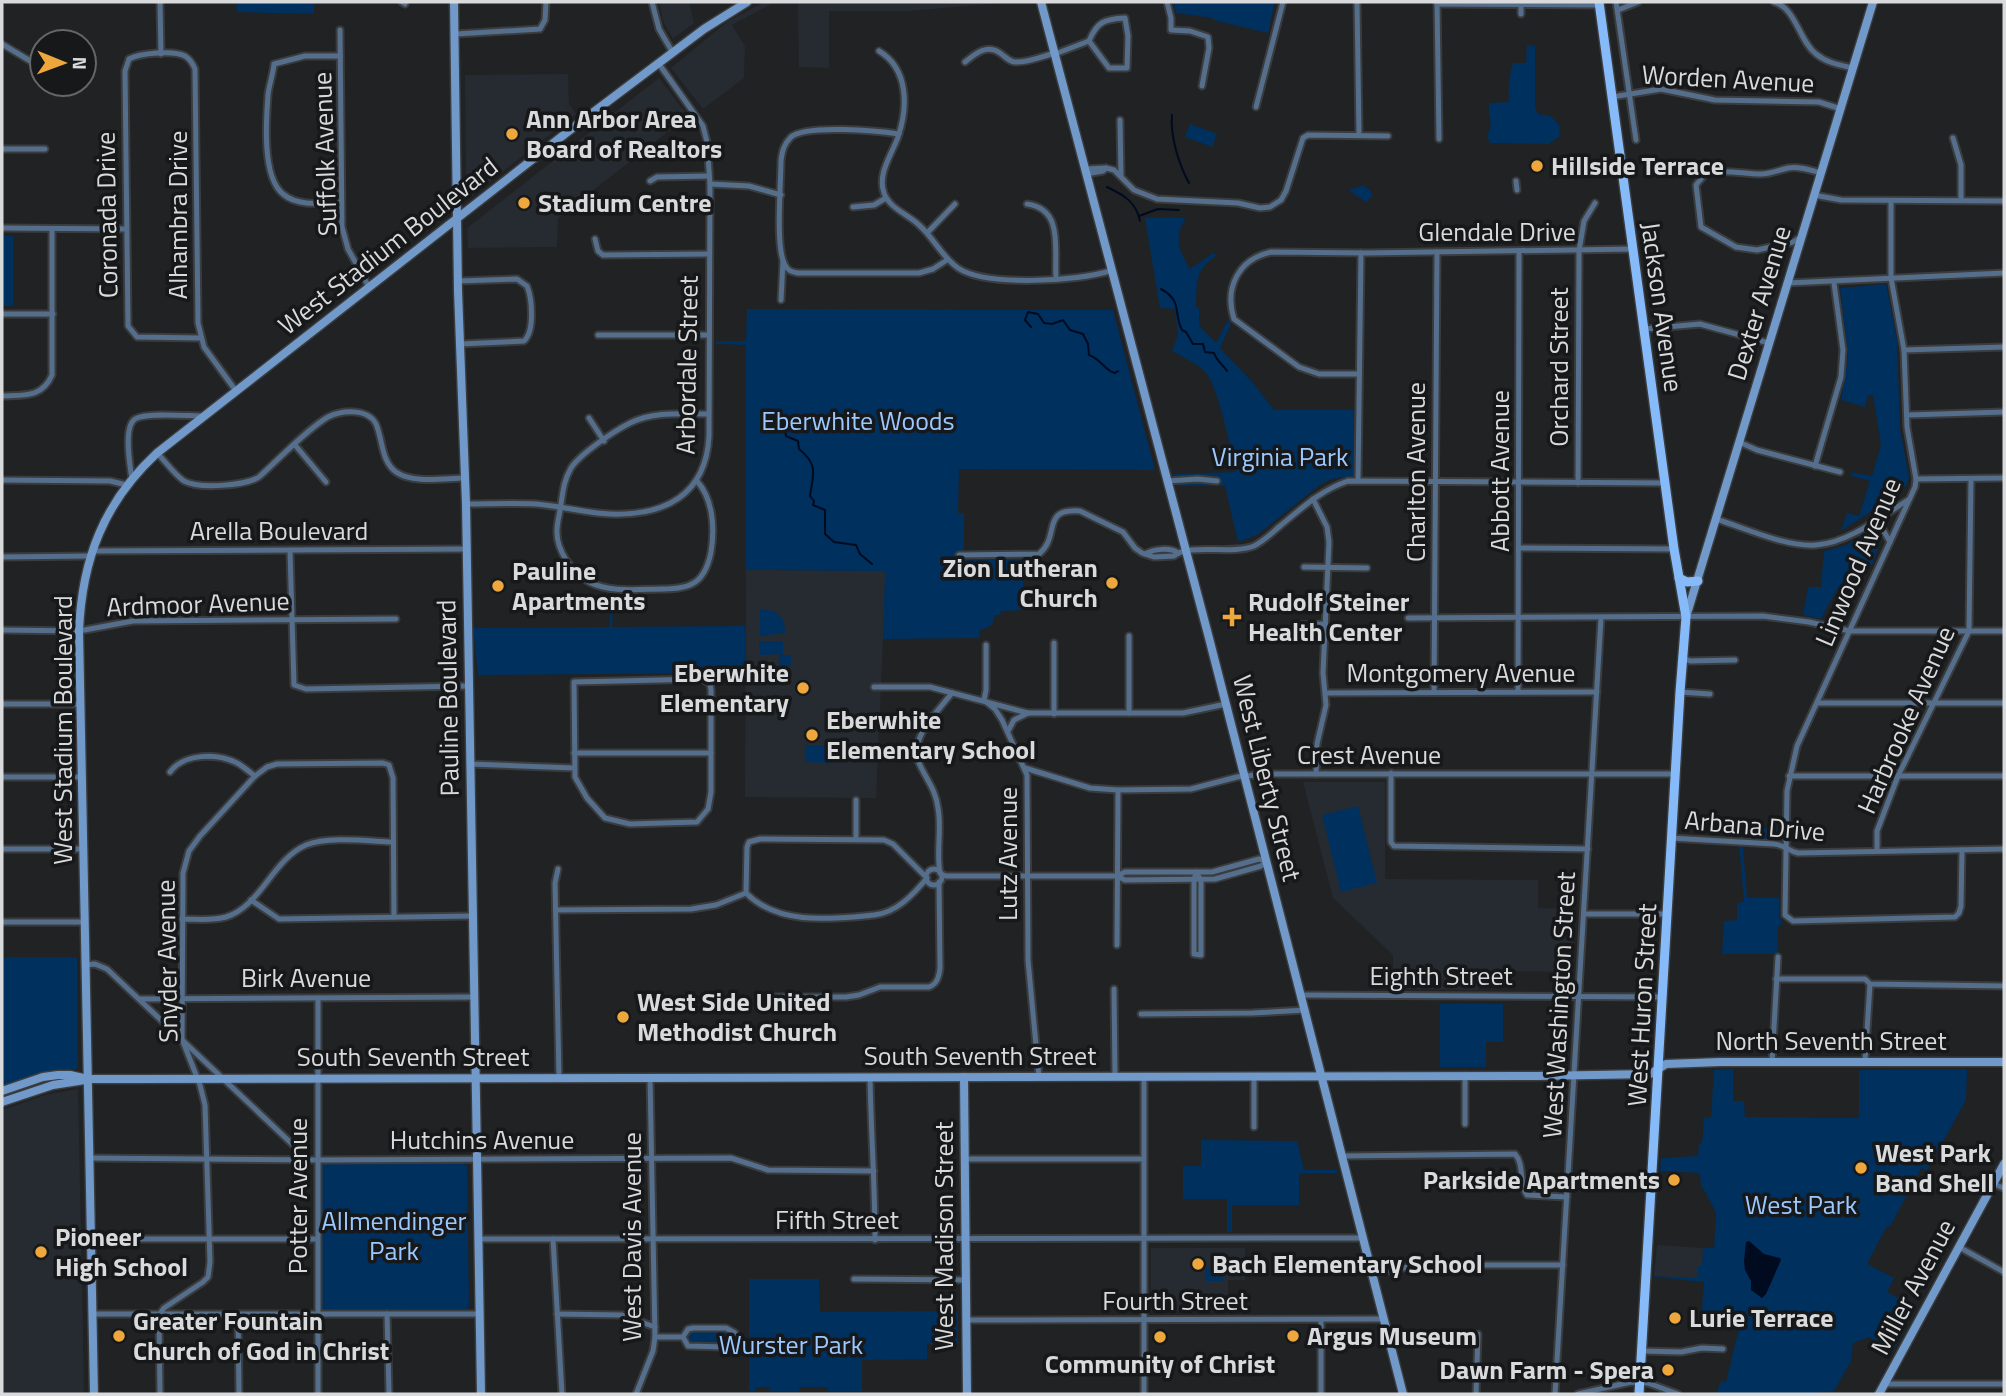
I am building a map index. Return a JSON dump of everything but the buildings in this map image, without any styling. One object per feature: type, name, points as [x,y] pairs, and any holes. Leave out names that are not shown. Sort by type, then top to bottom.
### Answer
[{"type":"main road","name":"Pauline Boulevard","points":[[454,2],[458,281],[467,549],[481,1394]]},
{"type":"main road","name":"West Stadium Boulevard","points":[[94,1394],[79,631],[82,592],[91,554],[114,503],[157,453],[203,416],[673,53],[747,2]]},
{"type":"main road","name":"West Liberty Street","points":[[1041,2],[1167,481],[1182,552],[1226,704],[1306,1010],[1403,1394]]},
{"type":"main road","name":"Dexter Avenue","points":[[1686,617],[1873,2]]},
{"type":"main road","name":"Jackson Avenue","points":[[1600,3],[1674,549],[1686,617]]},
{"type":"main road","points":[[1679,578],[1687,582],[1698,581]]},
{"type":"main road","name":"West Huron Street","points":[[1639,1394],[1686,617]]},
{"type":"main road","name":"North Seventh Street","points":[[1660,1069],[1666,1064],[2004,1062]]},
{"type":"main road","name":"South Seventh Street","points":[[2,1102],[52,1085],[88,1079],[1574,1075],[1650,1074],[1660,1069]]},
{"type":"main road","name":"South Seventh Street","points":[[2,1091],[50,1076],[70,1075],[88,1079]]},
{"type":"main road","name":"West Madison Street","points":[[964,1077],[967,1394]]},
{"type":"main road","name":"Miller Avenue","points":[[1879,1394],[2004,1164]]},
{"type":"street","points":[[160,2],[162,54]]},
{"type":"street","points":[[456,34],[534,31],[543,25],[546,2]]},
{"type":"street","points":[[652,2],[659,29],[673,53]]},
{"type":"street","points":[[1167,2],[1171,30],[1190,31],[1208,37],[1209,48],[1202,86]]},
{"type":"street","points":[[1256,107],[1283,2]]},
{"type":"street","points":[[1357,2],[1359,135]]},
{"type":"street","points":[[1616,2],[1636,140]]},
{"type":"street","points":[[1618,10],[1638,2]]},
{"type":"street","points":[[1774,2],[1787,11],[1814,53],[1836,64],[1854,68]]},
{"type":"street","points":[[1439,139],[1437,3],[1600,3]]},
{"type":"street","points":[[1521,4],[1521,14]]},
{"type":"street","points":[[965,62],[977,52],[992,49],[1015,62],[1023,62],[1089,41],[1099,22],[1125,18],[1128,36],[1127,68],[1109,68],[1089,41]]},
{"type":"street","name":"Suffolk Avenue","points":[[340,30],[342,227],[348,249],[369,287]]},
{"type":"street","points":[[2,44],[28,60]]},
{"type":"street","points":[[879,51],[894,64],[905,89],[899,134],[882,178],[886,198],[928,232],[947,260],[961,270],[981,278],[999,280],[1081,277],[1111,271]]},
{"type":"street","name":"Coronada Drive","points":[[162,54],[135,56],[129,59],[125,71],[130,331],[140,338],[200,338]]},
{"type":"street","name":"Alhambra Drive","points":[[162,54],[186,56],[195,69],[198,323],[200,338],[236,391]]},
{"type":"street","points":[[340,56],[305,56],[274,64],[268,92],[267,117],[270,173],[283,195],[304,203],[340,202]]},
{"type":"street","name":"Arbordale Street","points":[[466,504],[535,504],[608,514],[652,510],[670,505],[697,481],[706,461],[710,184],[707,142],[698,117],[659,64]]},
{"type":"street","name":"Worden Avenue","points":[[1612,97],[1661,89],[1714,100],[1819,102],[1841,109]]},
{"type":"street","points":[[1120,120],[1121,176]]},
{"type":"street","points":[[781,300],[782,149],[792,136],[813,130],[899,134]]},
{"type":"street","points":[[1086,172],[1103,171],[1106,168],[1114,170],[1134,190],[1157,199],[1270,207],[1281,200],[1286,191],[1303,138],[1308,135],[1388,135]]},
{"type":"street","points":[[1953,138],[1961,164],[1961,201]]},
{"type":"street","points":[[2,149],[45,149]]},
{"type":"street","points":[[1802,236],[1793,242],[1757,250],[1736,247],[1704,230],[1699,224],[1696,186],[1706,173],[1726,170],[1760,174],[1803,168],[1821,173]]},
{"type":"street","points":[[650,181],[657,177],[709,176]]},
{"type":"street","points":[[1516,181],[1517,190]]},
{"type":"street","points":[[710,184],[749,186],[781,195]]},
{"type":"street","points":[[1814,195],[1841,200],[2004,201]]},
{"type":"street","points":[[853,207],[874,205],[886,198]]},
{"type":"street","name":"Linwood Avenue","points":[[1891,201],[1891,278],[1904,350],[1907,415],[1916,479],[1797,746],[1789,776],[1785,845],[1786,918],[1793,921],[1955,917],[1961,906],[1962,850]]},
{"type":"street","name":"Orchard Street","points":[[1578,483],[1579,251],[1584,221],[1595,203]]},
{"type":"street","points":[[928,232],[955,204]]},
{"type":"street","points":[[1027,204],[1038,205],[1049,214],[1055,240],[1056,278]]},
{"type":"street","points":[[2,229],[126,229]]},
{"type":"street","points":[[2,396],[30,395],[44,389],[52,375],[52,229]]},
{"type":"street","points":[[594,239],[598,251],[603,255],[709,254]]},
{"type":"street","name":"Glendale Drive","points":[[1359,374],[1319,374],[1299,367],[1234,319],[1230,300],[1237,272],[1261,254],[1271,251],[1361,253],[1633,249]]},
{"type":"street","name":"Abbott Avenue","points":[[1518,692],[1519,251]]},
{"type":"street","name":"Charlton Avenue","points":[[1434,692],[1437,252]]},
{"type":"street","points":[[1358,481],[1361,253]]},
{"type":"street","points":[[783,259],[790,271],[825,274],[919,273],[933,269],[947,260]]},
{"type":"street","points":[[1788,283],[1834,283],[2004,273]]},
{"type":"street","points":[[458,281],[517,279],[527,286],[530,294],[530,331],[524,341],[460,344]]},
{"type":"street","points":[[1815,466],[1841,377],[1843,349],[1834,283]]},
{"type":"street","points":[[2,314],[53,314]]},
{"type":"street","points":[[1644,329],[1700,324],[1769,343]]},
{"type":"street","points":[[598,335],[709,335]]},
{"type":"street","points":[[1904,350],[2004,347]]},
{"type":"street","points":[[157,453],[188,483],[242,484],[259,477],[327,418],[346,412],[360,412],[372,418],[384,456],[396,472],[404,477],[465,478]]},
{"type":"street","points":[[1907,415],[2004,412]]},
{"type":"street","points":[[697,481],[709,500],[712,548],[703,575],[686,588],[603,587],[579,576],[569,566],[557,537],[564,483],[572,467],[617,430],[643,417],[657,414],[708,414]]},
{"type":"street","points":[[2,480],[130,482],[129,437],[133,421],[150,416],[203,416]]},
{"type":"street","points":[[589,418],[604,441]]},
{"type":"street","points":[[1739,442],[1757,450],[1840,472]]},
{"type":"street","points":[[295,445],[326,482]]},
{"type":"street","points":[[1916,479],[2004,478]]},
{"type":"street","name":"Harbrooke Avenue","points":[[1877,851],[1880,822],[1898,776],[1969,631],[1971,479]]},
{"type":"street","points":[[1167,481],[1217,481]]},
{"type":"street","points":[[959,555],[1039,554],[1046,547],[1055,516],[1061,511],[1080,511],[1123,532],[1135,548],[1145,554],[1152,550],[1182,552],[1254,546],[1333,486],[1358,481],[1666,483]]},
{"type":"street","points":[[1313,499],[1327,527],[1328,567],[1323,673],[1326,705],[1317,744],[1316,774]]},
{"type":"street","points":[[1716,519],[1790,542],[1817,545],[1858,531],[1909,499]]},
{"type":"street","points":[[1877,519],[1890,542]]},
{"type":"street","points":[[1519,548],[1674,549]]},
{"type":"street","name":"Arella Boulevard","points":[[2,557],[467,549]]},
{"type":"street","points":[[290,551],[293,682],[298,688],[469,686]]},
{"type":"street","points":[[1304,567],[1367,568]]},
{"type":"street","points":[[1408,618],[1780,618],[1850,631],[2004,631]]},
{"type":"street","name":"West Washington Street","points":[[1555,1394],[1601,618]]},
{"type":"street","name":"Ardmoor Avenue","points":[[2,630],[79,631],[133,621],[396,619]]},
{"type":"street","points":[[1297,625],[1326,624]]},
{"type":"street","points":[[1129,636],[1129,713]]},
{"type":"street","points":[[1054,643],[1055,714]]},
{"type":"street","points":[[984,701],[986,645]]},
{"type":"street","points":[[1682,658],[1690,661],[1735,660]]},
{"type":"street","points":[[703,679],[710,684],[711,690],[711,753],[708,810],[696,822],[621,824],[605,818],[579,786],[574,768],[574,682],[703,679]]},
{"type":"street","points":[[874,687],[930,687],[1028,713],[1183,713],[1226,704]]},
{"type":"street","name":"Montgomery Avenue","points":[[1325,692],[1597,692]]},
{"type":"street","points":[[1680,692],[1710,694]]},
{"type":"street","points":[[760,997],[859,995],[880,987],[934,985],[939,976],[936,877],[939,810],[936,796],[919,763],[917,751],[922,733],[952,693]]},
{"type":"street","name":"Lutz Avenue","points":[[984,701],[995,709],[1008,731],[1025,768],[1028,786],[1028,960],[1039,1077]]},
{"type":"street","points":[[1818,704],[2004,703]]},
{"type":"street","points":[[2,704],[80,704]]},
{"type":"street","points":[[1008,731],[1014,720],[1028,713]]},
{"type":"street","points":[[574,753],[711,753]]},
{"type":"street","points":[[170,772],[181,763],[206,756],[222,757],[239,763],[255,776],[267,767],[277,764],[389,765],[393,778],[394,917]]},
{"type":"street","points":[[470,764],[574,768]]},
{"type":"street","name":"Crest Avenue","points":[[1025,768],[1090,788],[1118,790],[1191,789],[1245,776],[1676,774]]},
{"type":"street","points":[[1391,774],[1391,842],[1394,846],[1588,849]]},
{"type":"street","name":"Snyder Avenue","points":[[159,1315],[164,1308],[198,1287],[208,1277],[205,1105],[182,1039],[183,873],[190,851],[200,836],[255,776]]},
{"type":"street","points":[[1789,776],[2004,776]]},
{"type":"street","points":[[2,777],[81,777]]},
{"type":"street","points":[[1117,945],[1118,790]]},
{"type":"street","points":[[856,800],[856,838]]},
{"type":"street","name":"Arbana Drive","points":[[1671,838],[1785,845],[1798,853],[2004,849]]},
{"type":"street","points":[[936,877],[884,840],[760,839],[749,842],[747,847],[746,893],[753,900],[782,915],[798,918],[886,914],[921,885],[936,877],[1117,876],[1125,872],[1212,872],[1259,859],[1266,861],[1261,866],[1215,880],[1125,880],[1117,876]]},
{"type":"street","points":[[182,919],[215,919],[228,916],[251,900],[284,861],[306,845],[321,841],[393,842]]},
{"type":"street","points":[[2,849],[83,849]]},
{"type":"street","points":[[558,869],[555,883],[559,1078]]},
{"type":"street","points":[[1196,872],[1198,880],[1201,955],[1194,954],[1198,880]]},
{"type":"street","points":[[556,909],[691,909],[716,905],[746,893]]},
{"type":"street","points":[[251,900],[279,919],[472,916]]},
{"type":"street","points":[[1584,914],[1667,914]]},
{"type":"street","points":[[2,922],[85,922]]},
{"type":"street","points":[[1772,1062],[1778,957]]},
{"type":"street","points":[[85,965],[95,964],[107,969],[309,1160]]},
{"type":"street","points":[[1776,979],[1865,979],[1870,984],[2004,986]]},
{"type":"street","points":[[1865,1062],[1870,984]]},
{"type":"street","points":[[1114,989],[1115,1077]]},
{"type":"street","name":"Eighth Street","points":[[1302,995],[1663,997]]},
{"type":"street","name":"Birk Avenue","points":[[139,999],[474,997]]},
{"type":"street","name":"Potter Avenue","points":[[318,998],[318,1394]]},
{"type":"street","points":[[1141,1014],[1306,1010]]},
{"type":"street","points":[[1465,1075],[1465,1124]]},
{"type":"street","points":[[1254,1076],[1254,1127]]},
{"type":"street","name":"West Davis Avenue","points":[[635,1394],[653,1351],[655,1337],[650,1077]]},
{"type":"street","points":[[870,1077],[874,1240]]},
{"type":"street","points":[[1144,1077],[1144,1394]]},
{"type":"street","points":[[1343,1156],[1515,1154],[1521,1161],[1522,1187],[1527,1195],[1567,1197]]},
{"type":"street","name":"Hutchins Avenue","points":[[89,1158],[731,1158],[768,1170],[874,1171]]},
{"type":"street","points":[[965,1159],[1143,1159]]},
{"type":"street","points":[[1993,1184],[2004,1188]]},
{"type":"street","name":"Fifth Street","points":[[478,1239],[1363,1238]]},
{"type":"street","points":[[91,1239],[317,1239]]},
{"type":"street","points":[[553,1239],[562,1394]]},
{"type":"street","points":[[1959,1247],[2004,1272]]},
{"type":"street","points":[[1372,1274],[1418,1265],[1563,1265]]},
{"type":"street","points":[[854,1279],[966,1280]]},
{"type":"street","points":[[92,1314],[479,1314]]},
{"type":"street","points":[[238,1314],[240,1394]]},
{"type":"street","points":[[387,1314],[389,1394]]},
{"type":"street","points":[[557,1314],[622,1315],[655,1327]]},
{"type":"street","points":[[159,1315],[160,1394]]},
{"type":"street","name":"Fourth Street","points":[[966,1320],[1384,1319]]},
{"type":"street","points":[[1321,1321],[1321,1394]]},
{"type":"street","points":[[692,1328],[726,1328],[735,1333],[736,1337],[734,1343],[726,1347],[693,1347],[684,1343],[683,1337],[688,1329],[692,1328]]},
{"type":"street","points":[[1476,1394],[1478,1334]]},
{"type":"street","points":[[655,1337],[683,1337]]},
{"type":"street","points":[[1643,1351],[1723,1349]]},
{"type":"street","points":[[1577,1394],[1631,1382],[1640,1382],[1678,1394]]},
{"type":"street","points":[[1885,1384],[1970,1388],[2004,1384]]},
{"type":"shaded area","points":[[659,2],[689,2],[694,23],[673,39],[663,21]]},
{"type":"shaded area","points":[[764,2],[775,2],[732,25],[745,46],[744,78],[703,109],[671,68],[727,22]]},
{"type":"shaded area","points":[[798,2],[1011,2],[910,11],[829,11],[829,68],[799,67]]},
{"type":"shaded area","points":[[568,74],[569,104],[576,114],[469,196],[466,190],[465,75]]},
{"type":"shaded area","points":[[659,78],[688,116],[558,218],[557,247],[468,248],[467,228]]},
{"type":"shaded area","name":"Eberwhite Elementary School","points":[[746,570],[886,571],[876,798],[745,797]]},
{"type":"shaded area","points":[[1303,782],[1385,782],[1385,879],[1538,880],[1538,908],[1573,909],[1573,972],[1478,971],[1478,990],[1393,989],[1393,955],[1333,898]]},
{"type":"shaded area","name":"Pioneer High School","points":[[78,1089],[84,1394],[2,1394],[2,1110],[45,1095]]},
{"type":"shaded area","points":[[1749,1241],[1764,1254],[1781,1260],[1762,1298],[1751,1290],[1751,1281],[1745,1270],[1746,1242]]},
{"type":"shaded area","points":[[1657,1245],[1703,1248],[1702,1266],[1699,1266],[1697,1279],[1654,1276]]},
{"type":"shaded area","name":"Bach Elementary School","points":[[1151,1248],[1245,1248],[1245,1280],[1228,1280],[1228,1312],[1151,1311]]},
{"type":"green space","points":[[236,2],[314,2],[314,14],[237,12]]},
{"type":"green space","points":[[1173,2],[1275,2],[1268,33],[1213,18],[1176,13]]},
{"type":"green space","points":[[1527,45],[1535,46],[1535,107],[1538,114],[1551,116],[1560,126],[1559,137],[1548,144],[1490,143],[1487,136],[1491,123],[1489,103],[1509,102],[1513,63],[1526,63]]},
{"type":"green space","points":[[1190,124],[1217,134],[1212,147],[1185,137]]},
{"type":"green space","points":[[1364,185],[1371,191],[1372,196],[1366,202],[1348,190]]},
{"type":"green space","name":"Virginia Park","points":[[1145,218],[1186,218],[1180,232],[1179,244],[1190,269],[1213,253],[1217,255],[1204,266],[1198,277],[1196,308],[1199,308],[1199,325],[1216,343],[1228,320],[1231,324],[1220,348],[1274,410],[1354,410],[1354,476],[1332,479],[1321,484],[1257,535],[1238,542],[1225,486],[1177,486],[1173,474],[1236,472],[1224,419],[1210,379],[1198,366],[1172,351],[1178,334],[1175,309],[1160,308]]},
{"type":"green space","points":[[2,236],[13,236],[13,306],[2,306]]},
{"type":"green space","points":[[1886,284],[1897,340],[1900,429],[1909,477],[1900,493],[1841,531],[1847,513],[1859,516],[1870,481],[1851,476],[1852,472],[1872,476],[1881,445],[1873,395],[1868,395],[1865,407],[1841,400],[1848,354],[1840,288]]},
{"type":"green space","name":"Eberwhite Woods","points":[[747,309],[1113,310],[1155,470],[959,469],[958,513],[964,513],[964,559],[1028,559],[1028,568],[1024,568],[1027,572],[1023,574],[1023,610],[1001,611],[1000,615],[995,615],[992,625],[979,631],[980,638],[883,639],[885,571],[746,570],[746,345],[716,344],[716,341],[746,341]]},
{"type":"green space","points":[[1871,530],[1876,530],[1882,537],[1872,565],[1854,564],[1821,619],[1803,615],[1808,587],[1821,587],[1824,551],[1846,545]]},
{"type":"green space","points":[[612,595],[612,627],[745,626],[745,673],[478,675],[473,628],[609,627]]},
{"type":"green space","points":[[760,609],[779,615],[785,633],[760,636]]},
{"type":"green space","points":[[759,641],[783,641],[783,655],[791,655],[791,666],[779,667],[779,654],[760,655]]},
{"type":"green space","points":[[806,745],[831,745],[831,763],[805,762]]},
{"type":"green space","points":[[1358,806],[1377,883],[1341,892],[1322,815]]},
{"type":"green space","points":[[1735,827],[1777,829],[1775,838],[1769,840],[1737,838]]},
{"type":"green space","points":[[1739,846],[1743,847],[1747,898],[1779,898],[1779,916],[1783,923],[1778,927],[1778,954],[1722,954],[1724,921],[1737,920],[1737,904],[1744,901]]},
{"type":"green space","points":[[2,957],[77,957],[78,1067],[72,1071],[50,1073],[2,1087]]},
{"type":"green space","points":[[1440,1004],[1503,1004],[1503,1042],[1486,1042],[1486,1067],[1440,1067]]},
{"type":"green space","name":"West Park","points":[[1733,1069],[1733,1101],[1744,1101],[1745,1117],[1859,1118],[1859,1070],[1967,1069],[1966,1100],[1927,1171],[1921,1168],[1867,1264],[1894,1278],[1887,1292],[1916,1308],[1893,1351],[1869,1337],[1853,1343],[1851,1361],[1834,1391],[1804,1394],[1716,1394],[1721,1381],[1726,1382],[1741,1320],[1701,1320],[1704,1282],[1654,1277],[1697,1278],[1698,1266],[1702,1266],[1703,1248],[1714,1248],[1716,1213],[1701,1187],[1700,1173],[1660,1171],[1661,1158],[1698,1156],[1704,1118],[1711,1117],[1714,1070]]},
{"type":"green space","points":[[1201,1140],[1297,1141],[1304,1170],[1337,1170],[1337,1173],[1299,1173],[1299,1205],[1232,1205],[1232,1232],[1227,1232],[1227,1199],[1183,1199],[1183,1166],[1201,1166]]},
{"type":"green space","name":"Allmendinger Park","points":[[463,1162],[467,1167],[467,1309],[323,1310],[320,1307],[322,1163]]},
{"type":"green space","points":[[1206,1267],[1223,1267],[1223,1281],[1206,1281]]},
{"type":"green space","name":"Wurster Park","points":[[749,1279],[819,1279],[820,1312],[958,1311],[958,1344],[927,1344],[927,1359],[862,1360],[862,1391],[828,1391],[827,1387],[800,1387],[799,1391],[770,1391],[769,1387],[756,1387],[755,1391],[749,1391]]},
{"type":"green space","points":[[692,1331],[725,1331],[732,1337],[727,1344],[693,1344],[686,1338]]},
{"type":"waterway","points":[[1172,115],[1176,150],[1189,183]]},
{"type":"waterway","points":[[1107,187],[1128,200],[1136,209],[1140,221]]},
{"type":"waterway","points":[[1139,216],[1158,209],[1179,210]]},
{"type":"waterway","points":[[1161,289],[1175,303],[1179,324],[1193,344],[1203,344],[1205,352],[1214,353],[1227,371]]},
{"type":"waterway","points":[[1031,327],[1025,320],[1028,312],[1038,314],[1044,323],[1052,324],[1063,320],[1070,330],[1083,334],[1089,355],[1112,372],[1118,371]]},
{"type":"waterway","points":[[770,415],[774,417],[776,425],[785,429],[786,436],[798,441],[799,449],[810,460],[813,470],[810,496],[814,501],[813,505],[825,510],[825,534],[834,542],[856,545],[860,554],[872,564]]},
{"type":"place","name":"Ann Arbor Area Board of Realtors","points":[[512,134]]},
{"type":"place","name":"Hillside Terrace","points":[[1537,166]]},
{"type":"place","name":"Stadium Centre","points":[[524,203]]},
{"type":"place","name":"Zion Lutheran Church","points":[[1112,583]]},
{"type":"place","name":"Pauline Apartments","points":[[498,586]]},
{"type":"place","name":"Rudolf Steiner Health Center","points":[[1232,617]]},
{"type":"place","name":"Eberwhite Elementary","points":[[803,688]]},
{"type":"place","name":"Eberwhite Elementary School","points":[[812,735]]},
{"type":"place","name":"West Side United Methodist Church","points":[[623,1017]]},
{"type":"place","name":"West Park Band Shell","points":[[1861,1168]]},
{"type":"place","name":"Parkside Apartments","points":[[1674,1180]]},
{"type":"place","name":"Pioneer High School","points":[[41,1252]]},
{"type":"place","name":"Bach Elementary School","points":[[1198,1264]]},
{"type":"place","name":"Lurie Terrace","points":[[1675,1318]]},
{"type":"place","name":"Greater Fountain Church of God in Christ","points":[[119,1336]]},
{"type":"place","name":"Argus Museum","points":[[1293,1336]]},
{"type":"place","name":"Community of Christ","points":[[1160,1337]]},
{"type":"place","name":"Dawn Farm - Spera","points":[[1668,1370]]}]
